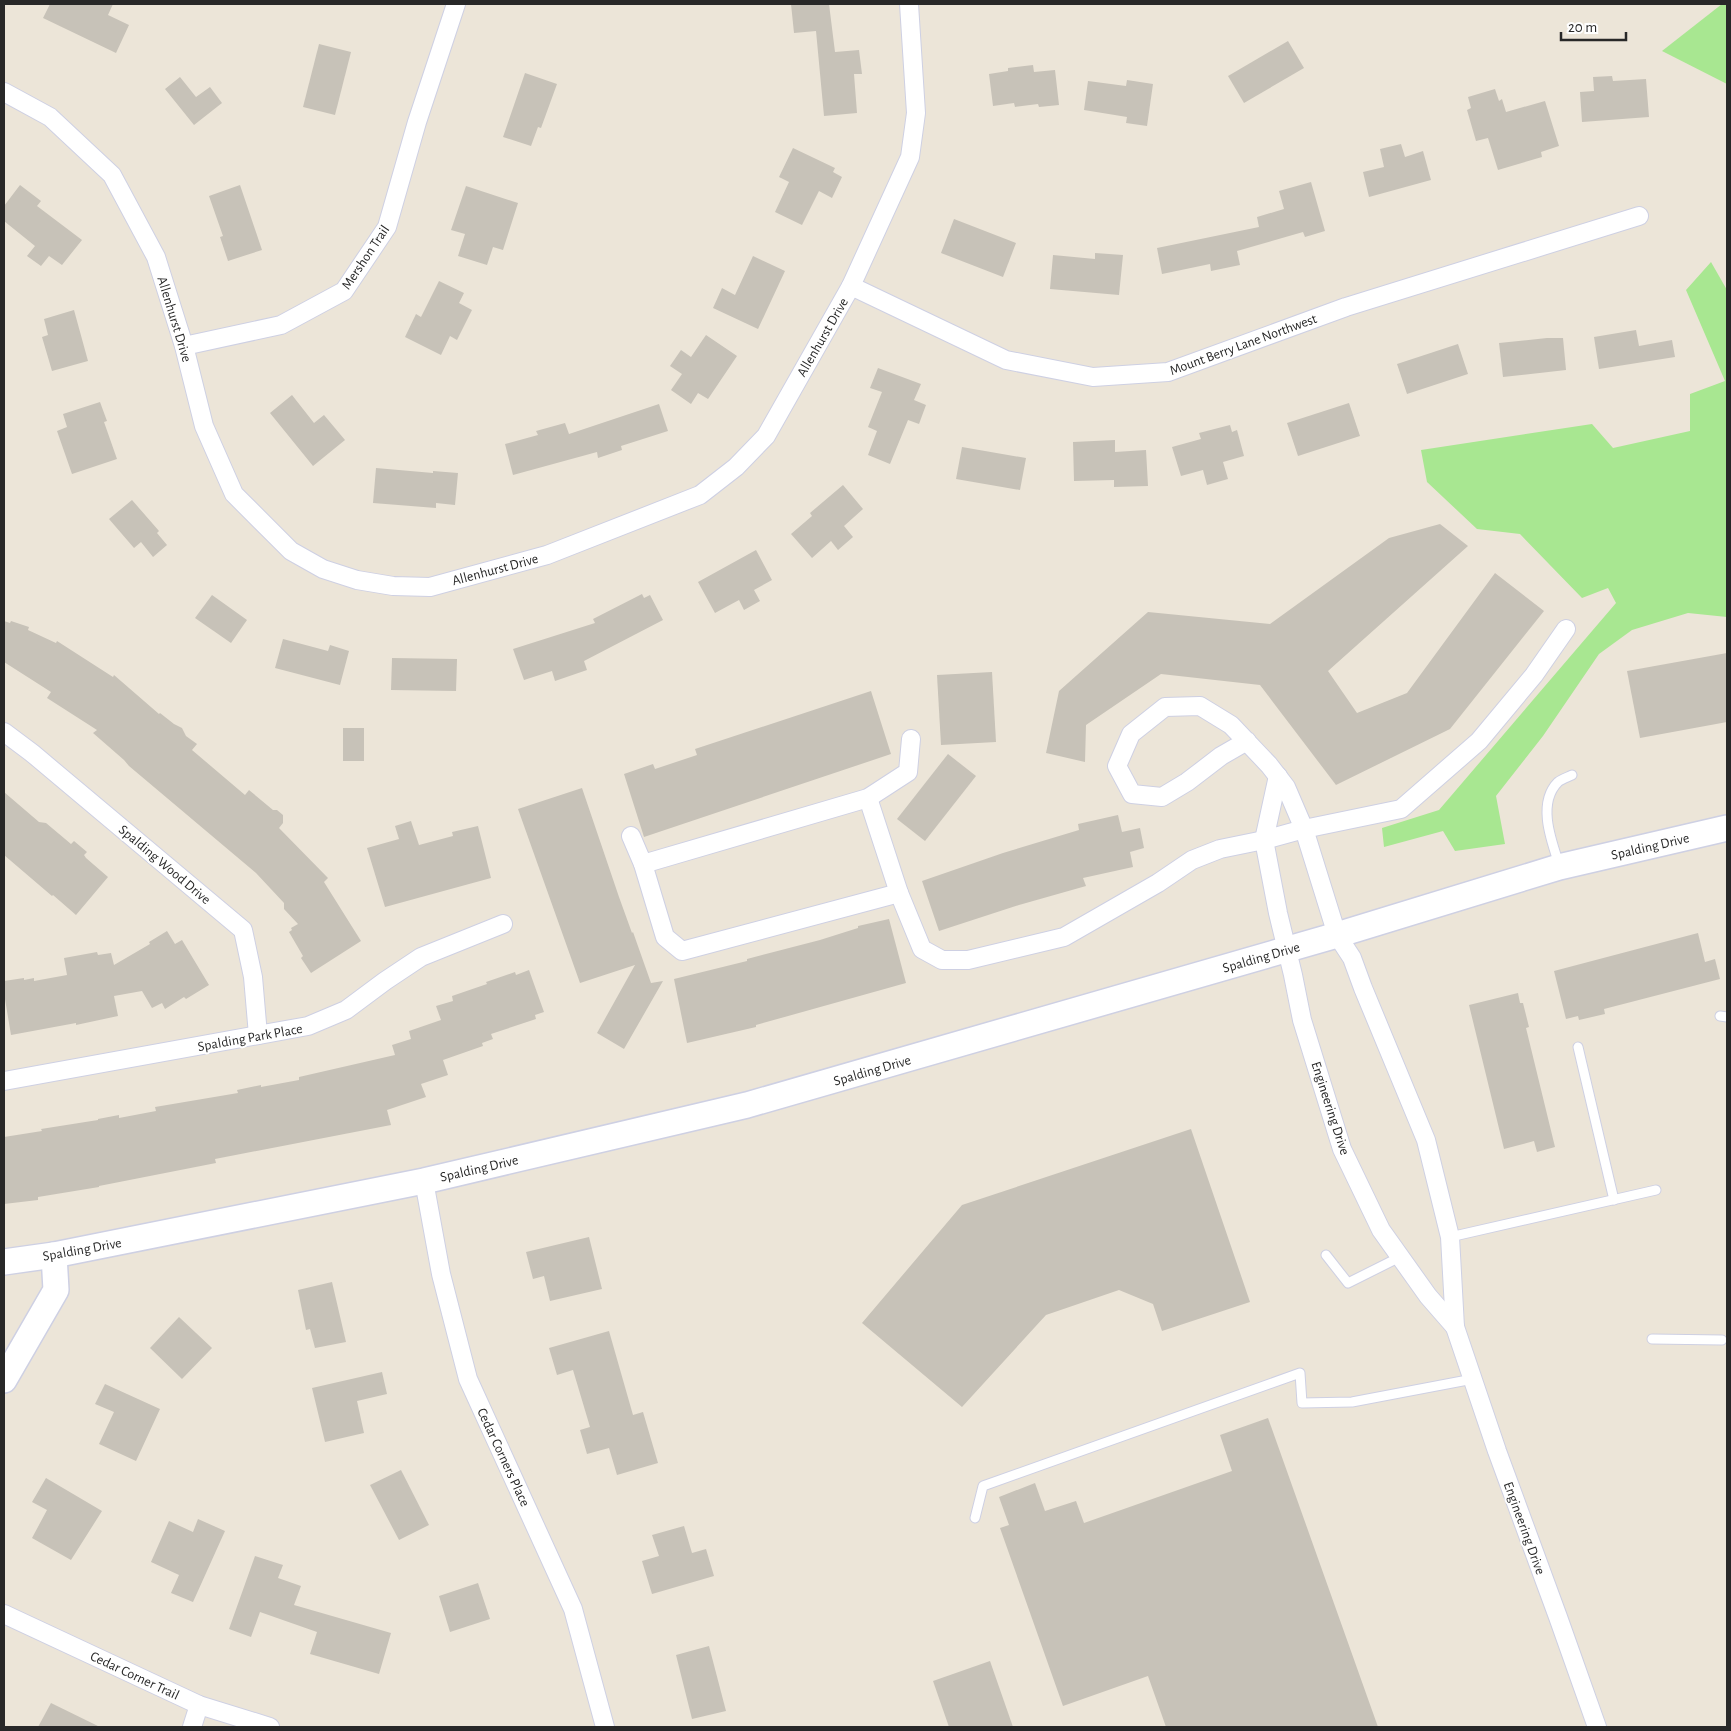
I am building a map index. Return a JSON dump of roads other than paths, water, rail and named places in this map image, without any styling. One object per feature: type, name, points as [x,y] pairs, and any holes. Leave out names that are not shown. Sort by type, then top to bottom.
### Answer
[{"type":"main road","name":"Spalding Drive","points":[[4,1262],[54,1255],[424,1181],[748,1105],[1288,950],[1559,867],[1727,828]]},
{"type":"main road","points":[[4,1380],[56,1290],[54,1255]]},
{"type":"street","name":"Mershon Trail","points":[[184,346],[281,325],[344,291],[387,227],[417,122],[456,4]]},
{"type":"street","name":"Allenhurst Drive","points":[[4,92],[50,117],[112,175],[156,257],[184,346],[204,426],[234,494],[291,551],[323,569],[357,580],[393,586],[430,587],[547,555],[700,495],[736,468],[766,436],[851,286],[910,157],[916,114],[909,4]]},
{"type":"street","name":"Mount Berry Lane Northwest","points":[[851,286],[1006,360],[1093,377],[1168,372],[1346,307],[1639,216]]},
{"type":"street","points":[[868,798],[899,892],[922,949],[942,960],[968,960],[1064,938],[1158,883],[1192,860],[1220,849],[1401,809],[1478,741],[1534,675],[1566,628]]},
{"type":"street","name":"Engineering Drive","points":[[1247,740],[1162,797],[1132,794],[1117,766],[1131,734],[1165,707],[1200,706],[1232,725],[1247,740],[1286,787],[1304,829],[1337,935],[1352,958],[1426,1140],[1450,1237],[1456,1327],[1497,1451],[1597,1727]]},
{"type":"street","name":"Spalding Wood Drive","points":[[4,732],[32,753],[242,930],[253,977],[258,1035]]},
{"type":"street","points":[[643,864],[868,798],[908,772],[912,738]]},
{"type":"street","points":[[1264,840],[1278,776]]},
{"type":"street","points":[[631,836],[643,864],[665,937],[682,951],[899,892]]},
{"type":"street","name":"Engineering Drive","points":[[1264,840],[1302,1020],[1342,1149],[1381,1230],[1428,1296],[1456,1327]]},
{"type":"street","name":"Spalding Park Place","points":[[4,1081],[308,1026],[346,1010],[421,957],[503,924]]},
{"type":"street","name":"Cedar Corners Place","points":[[424,1181],[441,1274],[468,1379],[573,1609],[604,1727]]},
{"type":"street","name":"Cedar Corner Trail","points":[[4,1614],[199,1705],[270,1727]]},
{"type":"street","points":[[192,1727],[199,1705]]},
{"type":"lane","points":[[1559,867],[1547,821],[1548,799],[1558,782],[1572,775]]},
{"type":"lane","points":[[1578,1047],[1614,1200]]},
{"type":"lane","points":[[1450,1237],[1656,1190]]},
{"type":"lane","points":[[1326,1255],[1348,1283],[1400,1258]]},
{"type":"lane","points":[[1652,1339],[1722,1340]]},
{"type":"lane","points":[[975,1518],[984,1486],[1300,1374],[1302,1403],[1352,1402],[1473,1378]]}]
